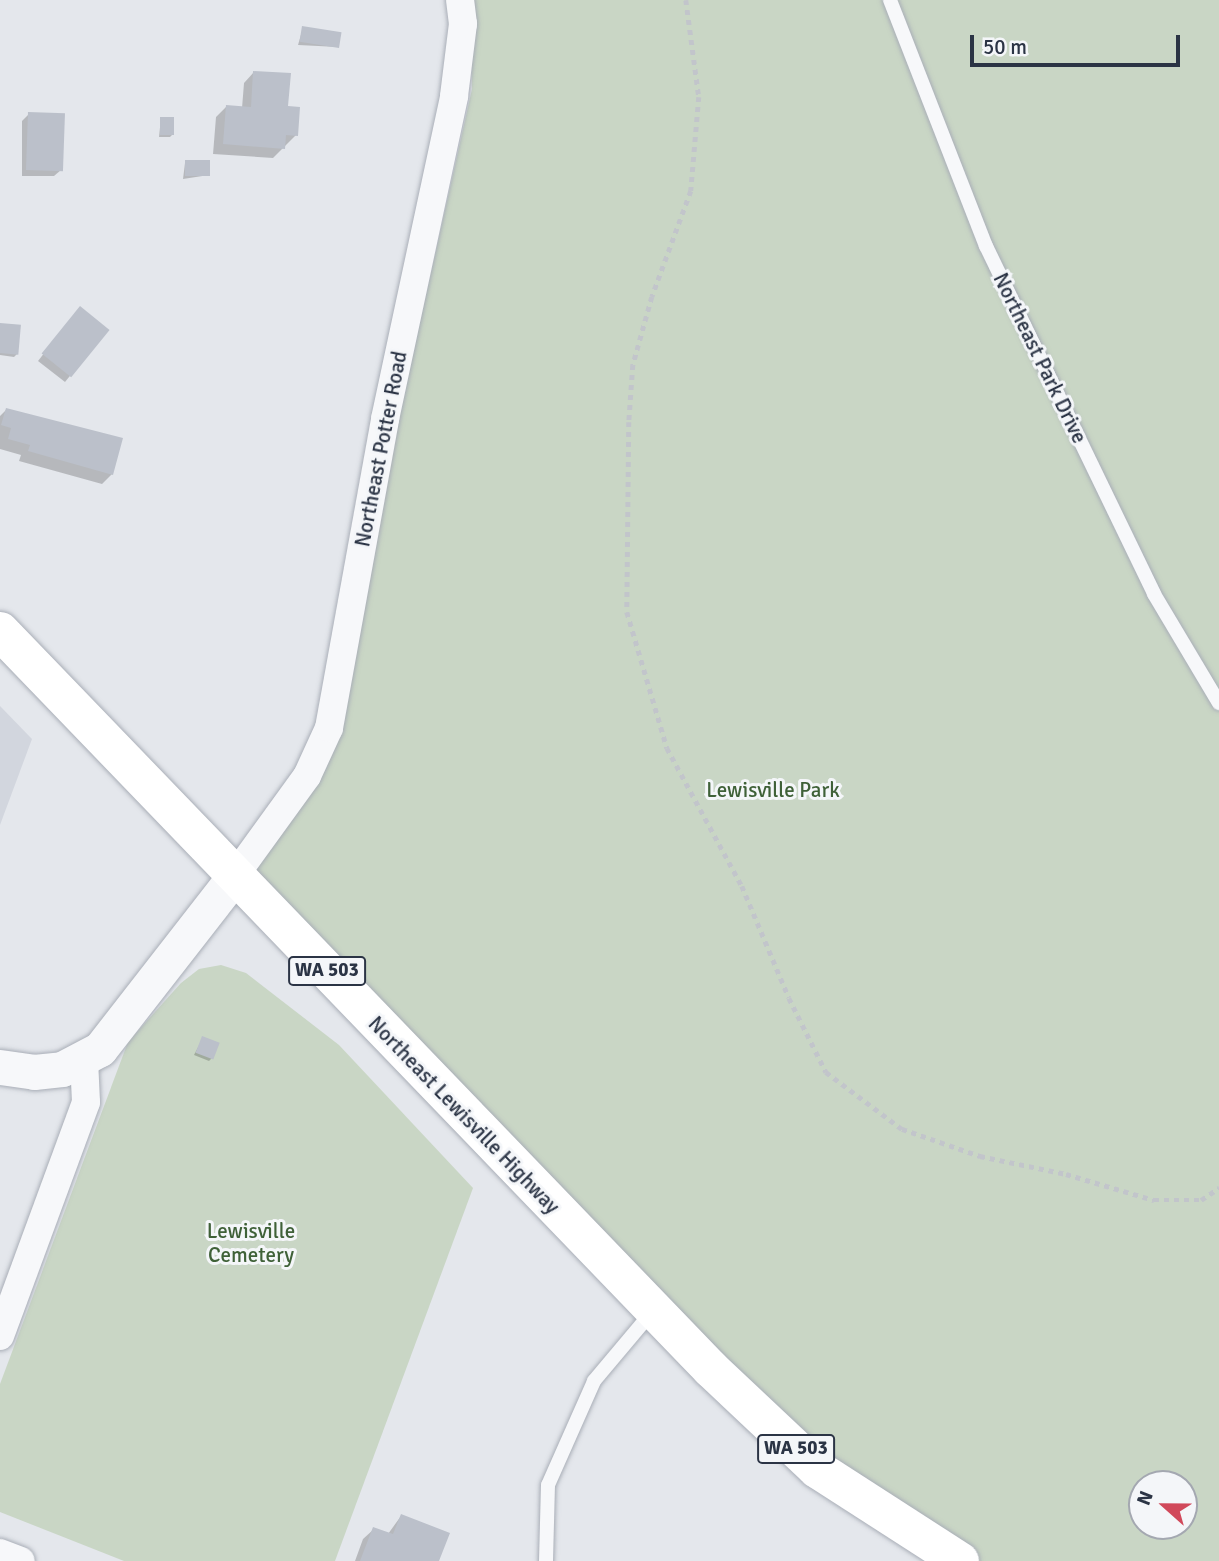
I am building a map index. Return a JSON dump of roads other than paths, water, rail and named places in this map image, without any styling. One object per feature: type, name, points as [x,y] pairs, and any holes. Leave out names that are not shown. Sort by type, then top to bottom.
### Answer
[{"type":"main road","name":"Northeast Lewisville Highway","points":[[0,631],[236,874],[652,1312],[817,1469],[960,1561]]},
{"type":"street","name":"Northeast Potter Road","points":[[236,874],[307,776],[329,728],[385,419],[454,96],[463,24],[460,0]]},
{"type":"street","points":[[0,1066],[34,1072],[62,1069],[84,1060],[111,1037],[236,874]]},
{"type":"street","points":[[0,1336],[86,1102],[84,1060]]},
{"type":"street","points":[[0,1553],[21,1561]]},
{"type":"lane","name":"Northeast Park Drive","points":[[890,0],[986,246],[1154,594],[1219,703]]},
{"type":"lane","points":[[546,1561],[548,1485],[594,1381],[652,1312]]},
{"type":"park label","name":"Lewisville Park","points":[[773,790]]},
{"type":"park label","name":"Lewisville Cemetery","points":[[251,1243]]}]
